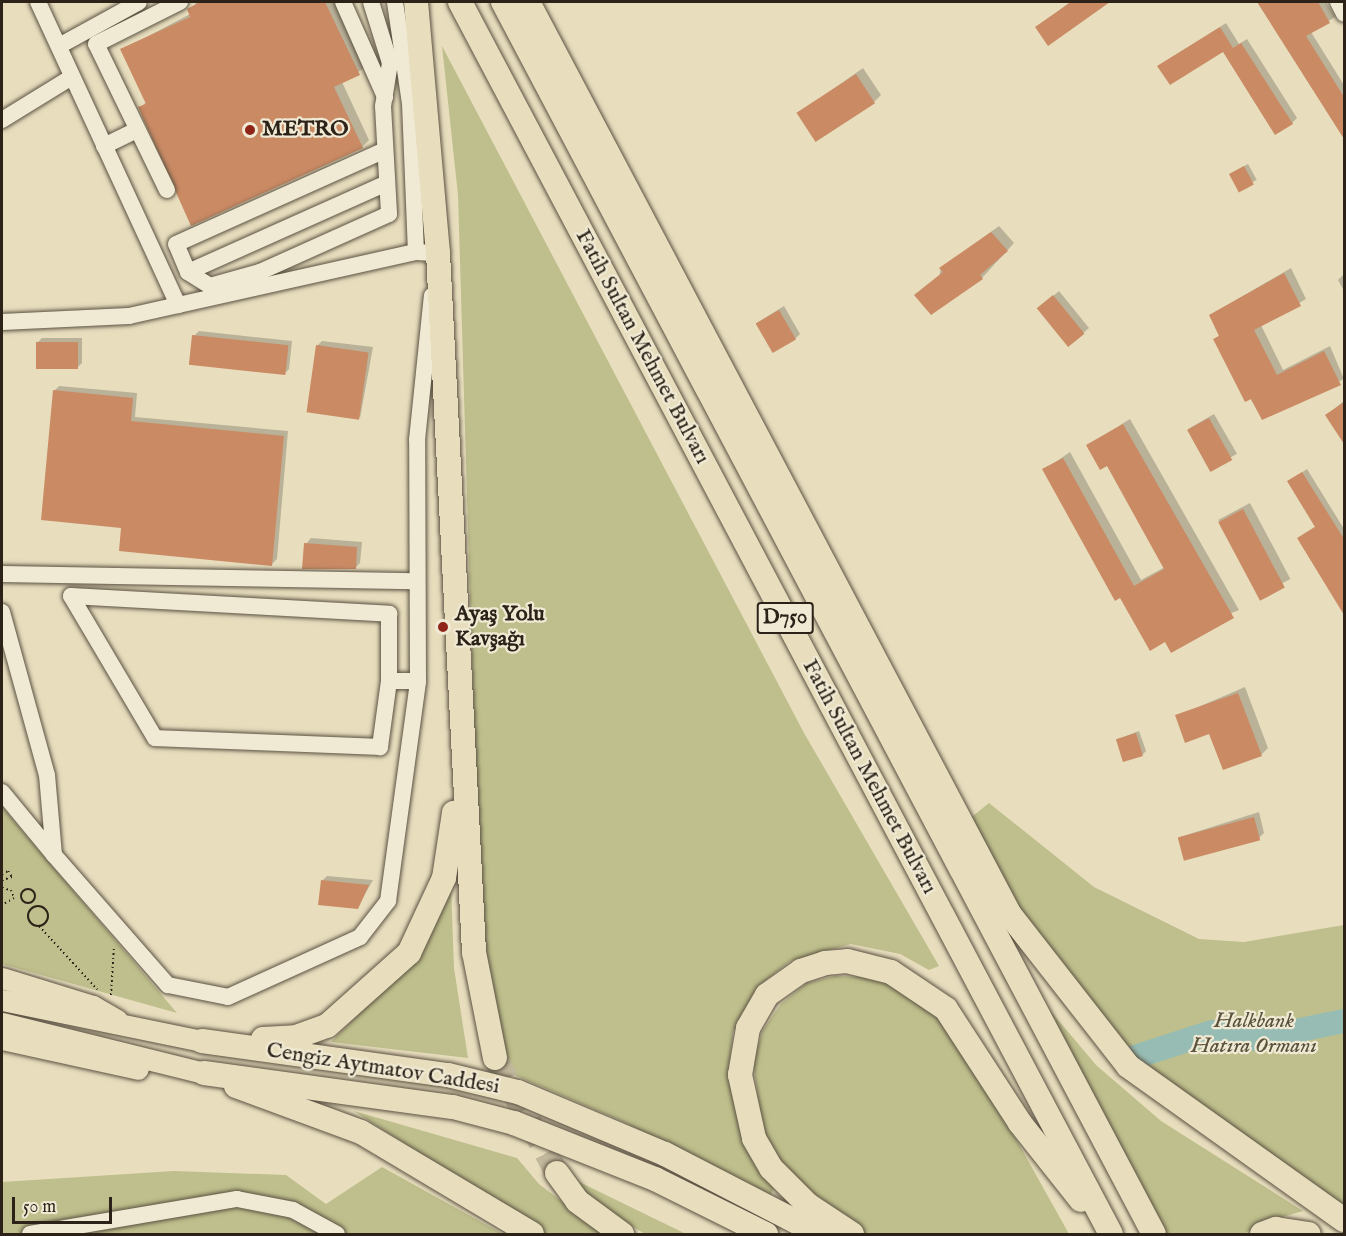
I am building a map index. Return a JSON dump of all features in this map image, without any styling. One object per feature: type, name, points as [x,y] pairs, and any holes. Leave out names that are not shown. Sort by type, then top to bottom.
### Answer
[{"type":"highway","points":[[416,2],[428,253],[474,952],[495,1058]]},
{"type":"highway","name":"Fatih Sultan Mehmet Bulvarı","points":[[460,2],[1109,1234]]},
{"type":"highway","name":"Fatih Sultan Mehmet Bulvarı","points":[[503,2],[1154,1234]]},
{"type":"highway","points":[[528,2],[1010,915]]},
{"type":"highway","points":[[202,1041],[310,1034],[353,1008],[410,953],[444,878],[452,841],[459,709]]},
{"type":"highway","points":[[879,715],[924,773],[977,870],[1128,1066],[1344,1220]]},
{"type":"highway","points":[[852,1234],[808,1205],[771,1168],[753,1138],[740,1075],[748,1028],[767,995],[801,971],[847,961],[891,972],[946,1009],[1020,1123],[1109,1234]]},
{"type":"highway","name":"Cengiz Aytmatov Caddesi","points":[[202,1041],[448,1075],[518,1092],[664,1154],[820,1234]]},
{"type":"highway","points":[[204,1073],[361,1132],[532,1234]]},
{"type":"highway","name":"Cengiz Aytmatov Caddesi","points":[[204,1073],[453,1107],[514,1123],[634,1170],[766,1234]]},
{"type":"highway","points":[[557,1173],[577,1201],[621,1234]]},
{"type":"highway","points":[[1262,1234],[1276,1229],[1309,1234]]},
{"type":"main road","name":"Cengiz Aytmatov Caddesi","points":[[2,978],[93,1006],[131,1027]]},
{"type":"main road","name":"Cengiz Aytmatov Caddesi","points":[[2,1000],[78,1018],[202,1041]]},
{"type":"main road","name":"Cengiz Aytmatov Caddesi","points":[[2,1023],[204,1073]]},
{"type":"main road","name":"Cengiz Aytmatov Caddesi","points":[[2,1039],[133,1070],[176,1067]]},
{"type":"street","points":[[38,2],[178,305]]},
{"type":"street","points":[[59,46],[139,2]]},
{"type":"street","points":[[167,190],[96,44],[180,2]]},
{"type":"street","points":[[343,2],[384,101]]},
{"type":"street","points":[[371,2],[389,52],[383,129],[385,150],[389,214],[288,263],[210,286],[189,272],[176,244],[385,150]]},
{"type":"street","points":[[2,792],[168,985],[228,997],[360,937],[388,901],[418,681],[415,581],[417,440],[428,253],[395,2]]},
{"type":"street","points":[[1338,2],[1344,14]]},
{"type":"street","points":[[2,120],[72,77]]},
{"type":"street","points":[[384,101],[410,103]]},
{"type":"street","points":[[383,129],[411,127]]},
{"type":"street","points":[[104,146],[137,130]]},
{"type":"street","points":[[189,272],[387,183]]},
{"type":"street","points":[[2,322],[129,316],[428,253]]},
{"type":"street","points":[[2,574],[415,581]]},
{"type":"street","points":[[71,597],[389,614],[389,681],[380,747],[155,738],[71,597]]},
{"type":"street","points":[[2,612],[47,775],[54,855]]},
{"type":"street","points":[[389,681],[418,681]]},
{"type":"street","points":[[30,1234],[237,1199],[293,1210],[337,1234]]},
{"type":"path","points":[[2,874],[11,873],[3,888],[14,898]]},
{"type":"path","points":[[2,880],[6,883]]},
{"type":"path","points":[[21,897],[25,889],[32,890],[29,920],[39,926],[99,991]]},
{"type":"path","points":[[2,905],[21,897],[30,903]]},
{"type":"path","points":[[32,908],[41,907],[47,914],[39,926]]},
{"type":"path","points":[[111,995],[114,940]]},
{"type":"green space","points":[[442,46],[804,733],[939,966],[929,970],[900,954],[851,944],[790,961],[761,984],[733,1032],[729,1068],[742,1133],[774,1188],[769,1199],[624,1122],[505,1071],[480,931],[458,195]]},
{"type":"green space","name":"Halkbank Hatıra Ormanı","points":[[989,803],[1094,887],[1199,939],[1244,942],[1344,925],[1344,1208],[1128,1052],[1017,906],[968,820]]},
{"type":"green space","points":[[2,807],[115,940],[177,1013],[2,964]]},
{"type":"green space","points":[[451,886],[454,968],[468,1058],[331,1042],[402,971]]},
{"type":"green space","points":[[835,976],[867,977],[909,992],[947,1026],[968,1053],[1069,1234],[864,1234],[792,1180],[763,1130],[753,1063],[763,1030],[781,1004],[807,983]]},
{"type":"green space","points":[[1048,1008],[1096,1065],[1161,1121],[1303,1211],[1261,1223],[1244,1234],[1167,1234]]},
{"type":"green space","points":[[354,1111],[517,1158],[539,1184],[604,1234],[545,1234]]},
{"type":"green space","points":[[382,1167],[503,1234],[2,1234],[2,1182],[174,1171],[286,1175],[326,1204]]},
{"type":"green space","points":[[567,1176],[686,1234],[645,1234],[600,1207]]},
{"type":"building","name":"METRO","points":[[200,2],[325,2],[360,75],[334,87],[363,148],[191,226],[138,107],[146,104],[120,49],[190,17],[187,9]]},
{"type":"building","points":[[1071,2],[1110,2],[1048,46],[1035,27]]},
{"type":"building","points":[[1257,2],[1318,2],[1330,23],[1306,36],[1344,97],[1344,139]]},
{"type":"building","points":[[1220,27],[1233,48],[1241,43],[1293,124],[1275,135],[1223,52],[1170,85],[1157,66]]},
{"type":"building","points":[[856,74],[875,103],[816,142],[796,113]]},
{"type":"building","points":[[1244,166],[1254,185],[1239,193],[1229,174]]},
{"type":"building","points":[[991,232],[1008,251],[980,275],[983,279],[931,315],[914,295],[943,272],[939,268]]},
{"type":"building","points":[[1284,273],[1301,306],[1254,330],[1277,375],[1324,351],[1341,385],[1262,420],[1251,399],[1245,402],[1213,339],[1219,336],[1209,315]]},
{"type":"building","points":[[1053,295],[1084,334],[1068,347],[1037,308]]},
{"type":"building","points":[[779,310],[796,339],[773,353],[756,324]]},
{"type":"building","points":[[192,335],[288,345],[285,375],[189,365]]},
{"type":"building","points":[[36,342],[78,342],[78,369],[36,369]]},
{"type":"building","points":[[316,345],[368,352],[359,420],[307,412]]},
{"type":"building","points":[[53,390],[133,398],[131,421],[284,436],[272,566],[119,551],[121,528],[41,520]]},
{"type":"building","points":[[1344,402],[1344,444],[1325,415]]},
{"type":"building","points":[[1209,418],[1232,460],[1210,472],[1187,430]]},
{"type":"building","points":[[1123,424],[1234,618],[1171,653],[1165,642],[1150,651],[1120,598],[1115,601],[1042,469],[1063,458],[1134,586],[1164,569],[1107,466],[1100,470],[1086,445]]},
{"type":"building","points":[[1302,472],[1344,539],[1344,615],[1297,538],[1315,527],[1287,481]]},
{"type":"building","points":[[1243,509],[1285,588],[1260,601],[1218,522]]},
{"type":"building","points":[[304,543],[357,547],[356,569],[302,569]]},
{"type":"building","points":[[1238,693],[1262,756],[1223,770],[1209,734],[1185,743],[1175,715]]},
{"type":"building","points":[[1136,733],[1143,756],[1123,762],[1116,739]]},
{"type":"building","points":[[1254,817],[1260,840],[1184,861],[1178,837]]},
{"type":"building","points":[[321,880],[369,885],[358,909],[318,905]]},
{"type":"waterway","points":[[1135,1057],[1212,1032],[1256,1039],[1344,1021]]},
{"type":"tunnel","points":[[495,1058],[557,1173]]},
{"type":"place","name":"METRO","points":[[250,130]]},
{"type":"place","name":"Ayaş Yolu Kavşağı","points":[[443,627]]}]
